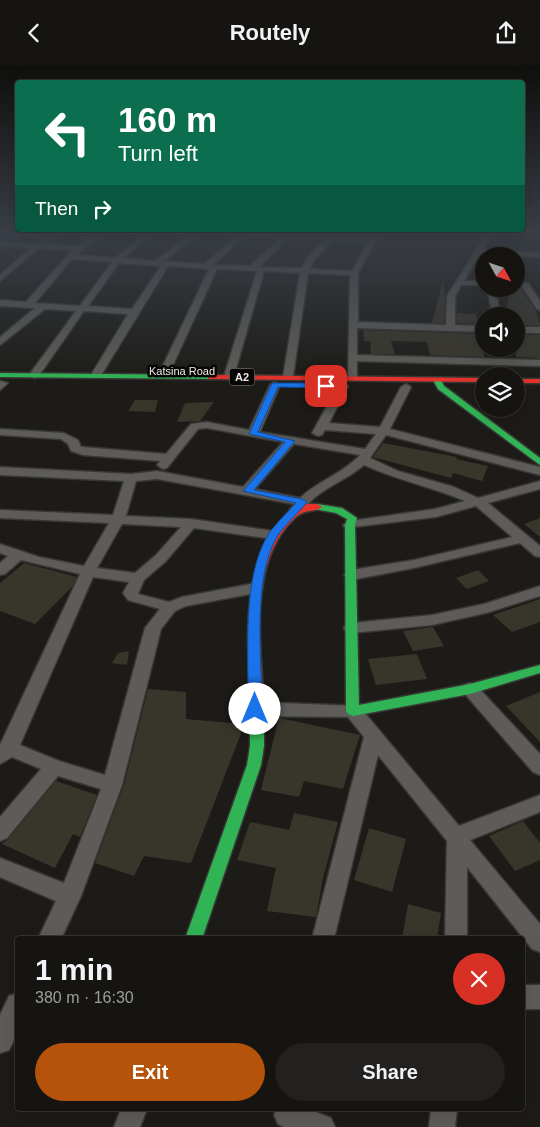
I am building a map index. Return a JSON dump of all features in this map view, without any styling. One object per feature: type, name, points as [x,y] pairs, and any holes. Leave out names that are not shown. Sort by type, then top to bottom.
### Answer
[{"type":"main road","name":"A2","points":[[1,382],[34,375],[352,378],[439,383],[475,381]]},
{"type":"main road","points":[[525,381],[540,381]]},
{"type":"main road","name":"Katsina Road","points":[[1,382],[406,387],[439,383],[475,386]]},
{"type":"main road","points":[[439,383],[540,462]]},
{"type":"main road","points":[[525,388],[540,388]]},
{"type":"main road","points":[[194,936],[254,765],[257,746],[255,709],[256,588],[263,557],[273,535],[300,506],[339,510],[352,518],[350,525],[350,575],[353,711],[470,689],[540,669]]},
{"type":"street","points":[[28,305],[47,283]]},
{"type":"street","points":[[34,375],[101,283]]},
{"type":"street","points":[[96,375],[153,283]]},
{"type":"street","points":[[163,376],[203,283]]},
{"type":"street","points":[[229,376],[253,283]]},
{"type":"street","points":[[288,377],[302,283]]},
{"type":"street","points":[[352,378],[354,283]]},
{"type":"street","points":[[450,328],[450,299],[458,283],[475,283]]},
{"type":"street","points":[[525,285],[540,285]]},
{"type":"street","points":[[525,290],[540,307]]},
{"type":"street","points":[[0,303],[134,312]]},
{"type":"street","points":[[0,342],[43,306]]},
{"type":"street","points":[[353,325],[475,329]]},
{"type":"street","points":[[525,330],[540,331]]},
{"type":"street","points":[[511,357],[513,362]]},
{"type":"street","points":[[353,358],[540,363]]},
{"type":"street","points":[[253,434],[275,385]]},
{"type":"street","points":[[312,445],[343,386]]},
{"type":"street","points":[[0,471],[134,477],[157,475],[247,491],[300,506],[324,484],[351,470],[365,457],[384,431],[406,387]]},
{"type":"street","points":[[157,475],[195,426],[207,425],[365,457],[394,474]]},
{"type":"street","points":[[322,426],[384,431],[540,471]]},
{"type":"street","points":[[0,432],[64,436],[74,442],[75,449],[169,458]]},
{"type":"street","points":[[247,491],[291,441]]},
{"type":"street","points":[[112,785],[5,753],[88,572],[118,519],[134,477],[147,457]]},
{"type":"street","points":[[351,470],[394,474],[450,490],[480,503],[540,553]]},
{"type":"street","points":[[350,525],[404,519],[480,503],[540,485]]},
{"type":"street","points":[[0,514],[191,523],[273,535]]},
{"type":"street","points":[[170,607],[133,597],[130,593],[138,578],[161,558],[191,523]]},
{"type":"street","points":[[350,575],[414,564],[523,538]]},
{"type":"street","points":[[0,548],[18,555],[88,572],[138,578]]},
{"type":"street","points":[[0,571],[18,555]]},
{"type":"street","points":[[50,936],[70,896],[112,785],[153,628],[170,607],[195,598],[256,588]]},
{"type":"street","points":[[352,627],[432,620],[486,608],[540,591]]},
{"type":"street","points":[[470,689],[540,767]]},
{"type":"street","points":[[255,709],[353,711],[540,941]]},
{"type":"street","points":[[324,936],[373,736]]},
{"type":"street","points":[[0,832],[54,767]]},
{"type":"street","points":[[457,837],[540,803]]},
{"type":"street","points":[[456,936],[457,837]]},
{"type":"street","points":[[0,867],[70,896]]},
{"type":"street","points":[[525,997],[540,997]]},
{"type":"street","points":[[0,1041],[15,1011]]},
{"type":"street","points":[[127,1127],[133,1111]]},
{"type":"street","points":[[442,1127],[444,1111]]},
{"type":"street","points":[[287,1117],[322,1127]]},
{"type":"building","points":[[443,283],[445,295],[444,323],[432,323]]},
{"type":"building","points":[[525,295],[536,311],[540,325],[525,325],[525,307],[508,307],[508,297],[525,297]]},
{"type":"building","points":[[457,313],[475,314],[475,324],[457,323]]},
{"type":"building","points":[[363,330],[475,334],[475,357],[430,355],[427,342],[391,341],[395,354],[371,354],[370,341],[364,341]]},
{"type":"building","points":[[525,335],[540,335],[540,358],[516,357],[525,357]]},
{"type":"building","points":[[135,400],[158,400],[155,412],[128,411]]},
{"type":"building","points":[[214,402],[200,421],[177,422],[185,403]]},
{"type":"building","points":[[383,443],[457,457],[456,459],[488,466],[482,481],[453,473],[451,478],[373,457]]},
{"type":"building","points":[[540,518],[540,537],[524,524]]},
{"type":"building","points":[[24,563],[77,577],[72,587],[35,624],[0,611],[0,583]]},
{"type":"building","points":[[478,570],[489,581],[467,589],[456,578]]},
{"type":"building","points":[[540,599],[540,622],[512,632],[493,615]]},
{"type":"building","points":[[433,627],[444,646],[413,651],[403,631]]},
{"type":"building","points":[[129,651],[127,665],[112,663],[118,653]]},
{"type":"building","points":[[417,654],[427,679],[376,685],[368,659]]},
{"type":"building","points":[[148,689],[186,692],[186,719],[242,724],[242,731],[191,863],[144,856],[134,876],[95,863],[124,785]]},
{"type":"building","points":[[540,692],[540,742],[506,706]]},
{"type":"building","points":[[279,718],[360,735],[343,789],[304,781],[299,797],[261,790]]},
{"type":"building","points":[[56,781],[97,795],[80,837],[73,834],[55,868],[2,844]]},
{"type":"building","points":[[294,813],[338,822],[323,878],[316,917],[267,911],[276,868],[237,860],[250,822],[289,830]]},
{"type":"building","points":[[523,821],[540,843],[540,860],[515,871],[489,836]]},
{"type":"building","points":[[369,828],[406,839],[392,892],[354,880]]},
{"type":"building","points":[[408,904],[441,913],[437,936],[403,936]]},
{"type":"traffic: fast","points":[[0,375],[211,377]]},
{"type":"traffic: fast","points":[[437,380],[441,387],[540,462]]},
{"type":"traffic: fast","points":[[317,507],[339,510],[352,518],[350,525],[353,711],[470,689],[540,669]]},
{"type":"traffic: fast","points":[[194,936],[254,765],[257,746],[257,706]]},
{"type":"traffic: jam","points":[[211,377],[475,380]]},
{"type":"traffic: jam","points":[[525,381],[540,381]]},
{"type":"traffic: jam","points":[[257,706],[254,634],[255,609],[257,585],[263,562],[272,540],[285,522],[303,508],[317,507]]},
{"type":"route","points":[[255,709],[256,588],[263,557],[273,535],[302,502],[247,491],[291,441],[253,434],[275,385],[326,386]]}]
